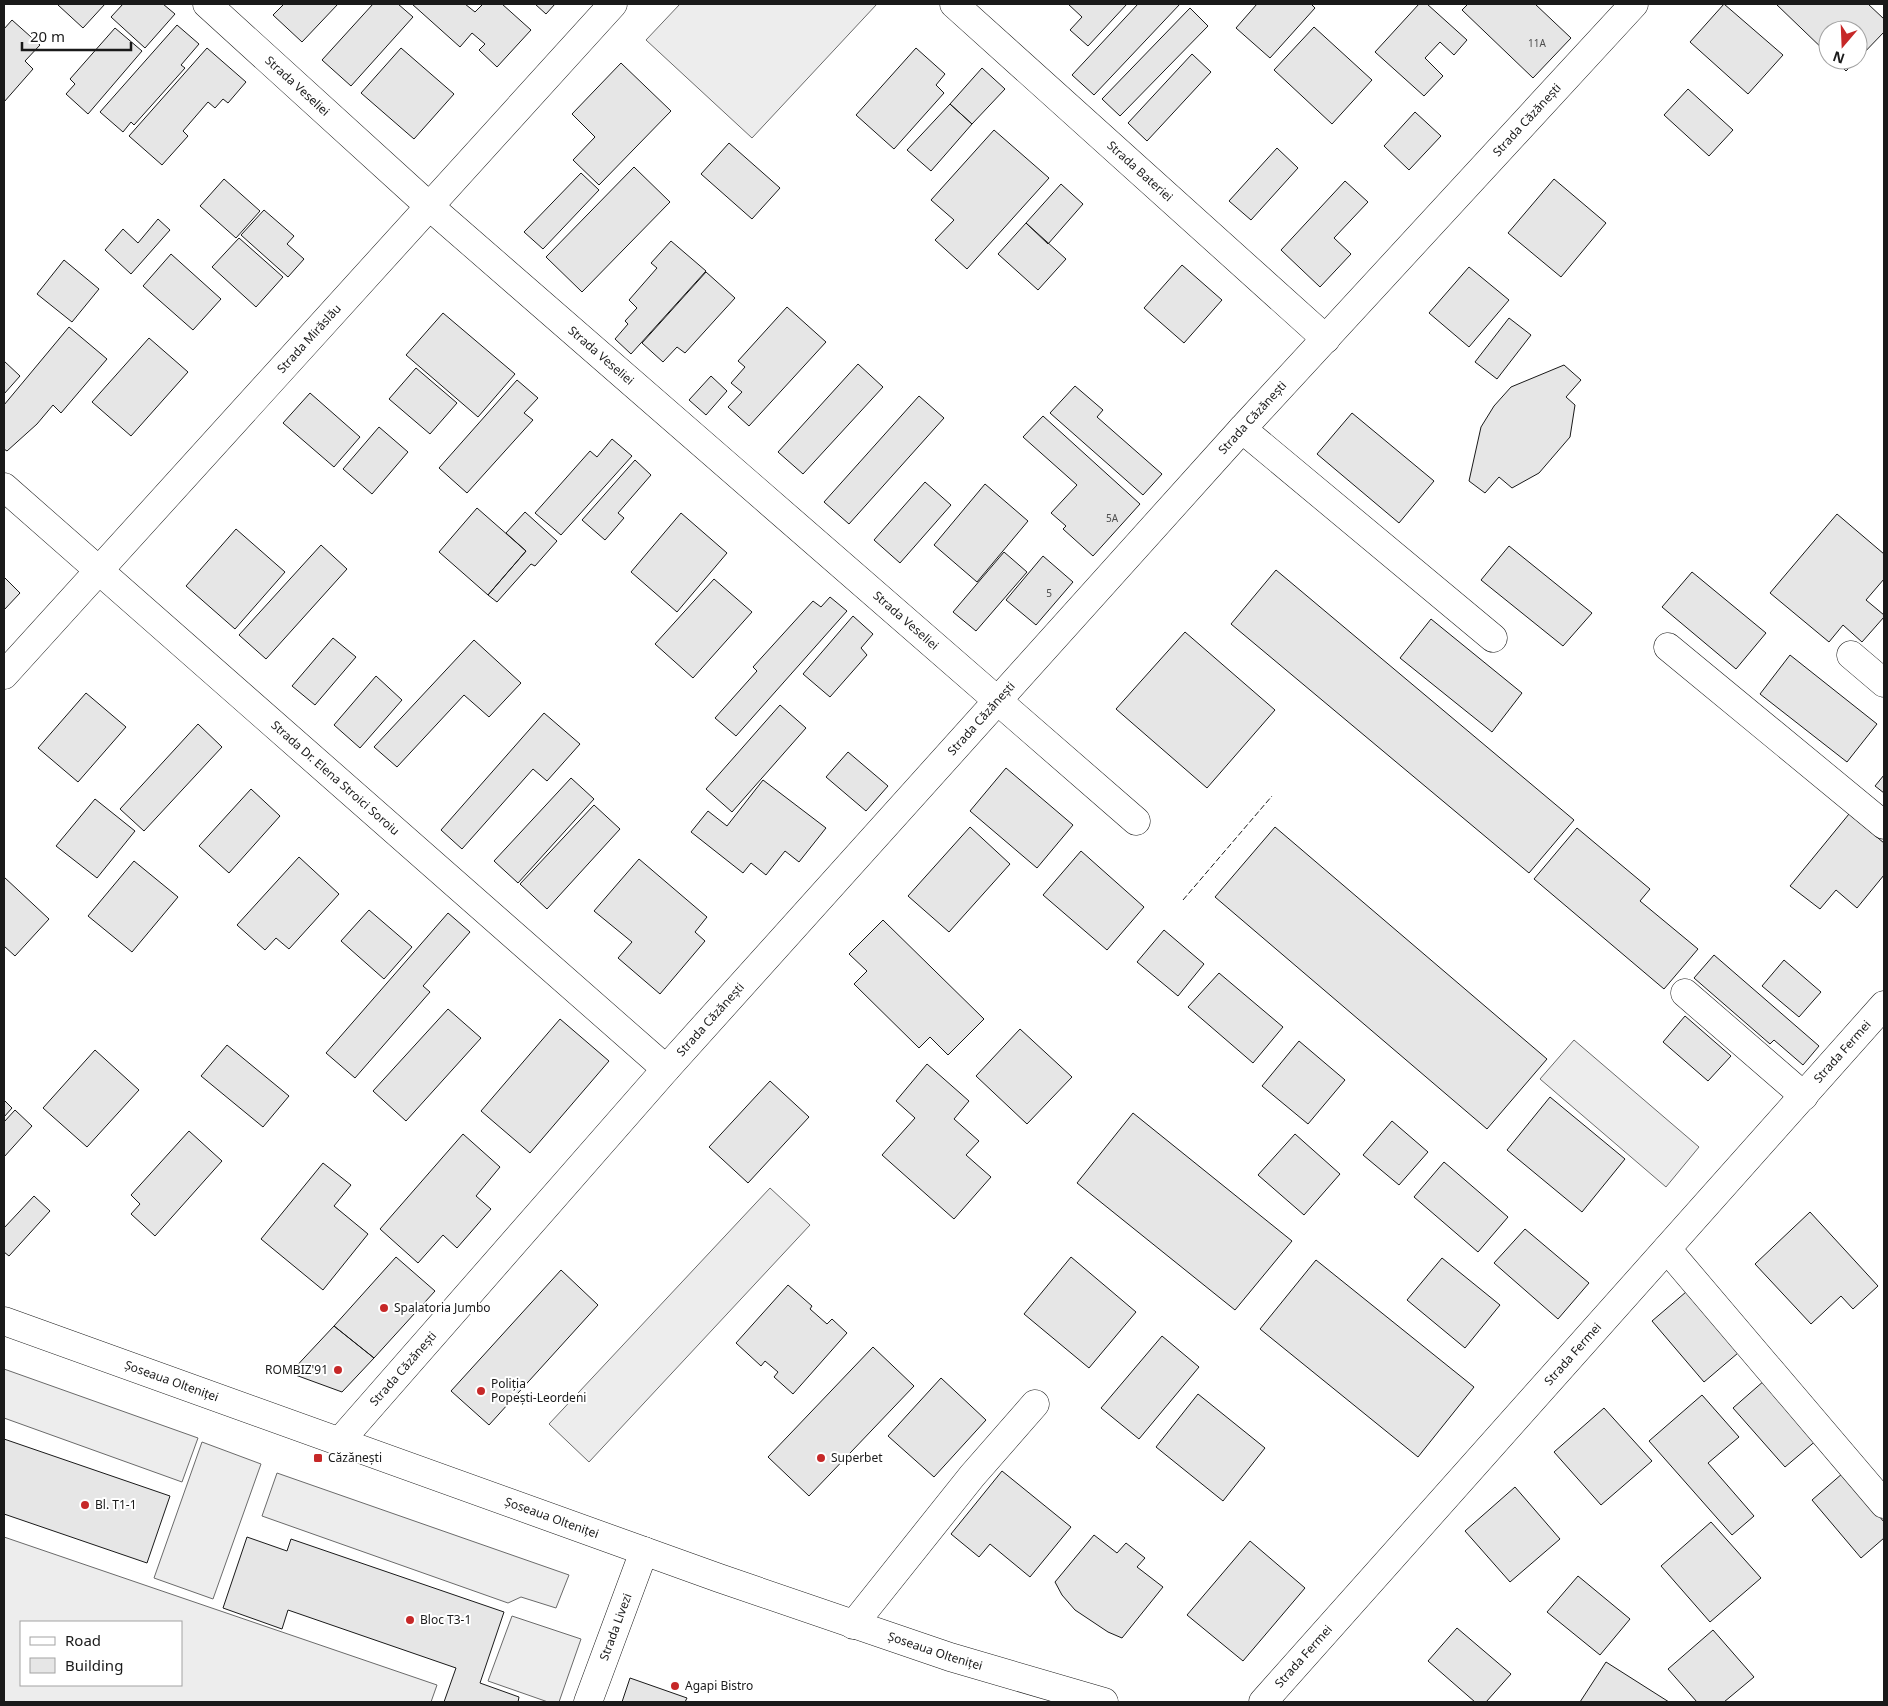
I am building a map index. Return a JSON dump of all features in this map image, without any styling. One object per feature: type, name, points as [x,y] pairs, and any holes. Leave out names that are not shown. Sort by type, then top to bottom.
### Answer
[{"type":"street","name":"Strada Veseliei","points":[[207,4],[429,206],[1136,821]]},
{"type":"street","name":"Strada Mirăslău","points":[[4,675],[613,4]]},
{"type":"street","name":"Strada Bateriei","points":[[954,4],[1326,339]]},
{"type":"street","name":"Strada Căzănești","points":[[340,1441],[666,1069],[1242,429],[1634,4]]},
{"type":"street","points":[[1242,429],[1493,638]]},
{"type":"street","name":"Strada Dr. Elena Stroici Soroiu","points":[[4,487],[666,1069]]},
{"type":"street","points":[[1668,647],[1884,825]]},
{"type":"street","points":[[1851,655],[1884,683]]},
{"type":"street","points":[[1685,992],[1804,1096]]},
{"type":"street","name":"Strada Fermei","points":[[1263,1702],[1884,1005]]},
{"type":"street","points":[[1667,1249],[1884,1504]]},
{"type":"street","name":"Șoseaua Olteniței","points":[[4,1321],[853,1625],[1104,1702]]},
{"type":"street","points":[[853,1625],[972,1476],[1035,1404]]},
{"type":"street","name":"Strada Livezi","points":[[588,1702],[644,1551]]},
{"type":"shaded area","points":[[680,4],[877,4],[752,138],[646,40]]},
{"type":"shaded area","points":[[1574,1040],[1699,1147],[1666,1187],[1540,1079]]},
{"type":"shaded area","points":[[770,1188],[810,1225],[589,1462],[549,1424]]},
{"type":"shaded area","points":[[4,1369],[198,1438],[182,1482],[4,1418]]},
{"type":"shaded area","points":[[202,1442],[261,1464],[213,1599],[154,1578]]},
{"type":"shaded area","points":[[277,1473],[569,1575],[556,1608],[521,1597],[508,1603],[262,1516]]},
{"type":"shaded area","points":[[4,1537],[437,1685],[431,1702],[4,1702]]},
{"type":"shaded area","points":[[512,1616],[581,1639],[559,1702],[548,1702],[488,1681]]},
{"type":"building","points":[[59,4],[105,4],[83,28]]},
{"type":"building","points":[[123,4],[163,4],[175,14],[145,48],[111,17]]},
{"type":"building","points":[[284,4],[338,4],[302,42],[273,15]]},
{"type":"building","points":[[373,4],[398,4],[413,17],[351,86],[322,60]]},
{"type":"building","points":[[412,4],[465,4],[475,12],[483,4],[502,4],[531,30],[497,67],[479,50],[485,44],[472,33],[460,47]]},
{"type":"building","points":[[535,4],[555,4],[546,14]]},
{"type":"building","points":[[1068,4],[1127,4],[1088,46],[1070,30],[1082,17]]},
{"type":"building","points":[[1138,4],[1180,4],[1094,95],[1072,75]]},
{"type":"building","points":[[1257,4],[1311,4],[1315,8],[1270,58],[1236,28]]},
{"type":"building","points":[[1419,4],[1427,4],[1467,40],[1454,55],[1440,42],[1425,58],[1443,76],[1424,96],[1375,52]]},
{"type":"building","points":[[1468,4],[1535,4],[1571,38],[1533,78],[1462,10]]},
{"type":"building","points":[[1724,4],[1783,55],[1748,94],[1690,42]]},
{"type":"building","points":[[1776,4],[1868,4],[1884,19],[1884,32],[1868,49],[1868,20],[1818,20],[1818,44]]},
{"type":"building","points":[[1190,8],[1208,26],[1120,116],[1102,99]]},
{"type":"building","points":[[12,20],[40,45],[25,61],[33,69],[4,102],[4,29]]},
{"type":"building","points":[[177,25],[199,44],[181,65],[185,68],[134,125],[131,122],[123,132],[100,112]]},
{"type":"building","points":[[1314,27],[1372,80],[1332,124],[1274,70]]},
{"type":"building","points":[[115,28],[142,51],[88,114],[66,94],[75,84],[70,79]]},
{"type":"building","points":[[207,48],[246,82],[228,103],[223,99],[215,108],[208,102],[183,131],[188,136],[162,165],[129,136]]},
{"type":"building","points":[[401,48],[454,94],[414,139],[361,93]]},
{"type":"building","points":[[916,48],[945,74],[936,85],[944,93],[894,149],[856,115]]},
{"type":"building","points":[[1192,54],[1211,72],[1147,141],[1128,123]]},
{"type":"building","points":[[621,63],[671,111],[599,185],[573,160],[595,137],[572,114]]},
{"type":"building","points":[[982,68],[1005,89],[972,124],[950,104]]},
{"type":"building","points":[[1688,89],[1733,130],[1709,156],[1664,115]]},
{"type":"building","points":[[950,104],[972,124],[931,171],[907,150]]},
{"type":"building","points":[[1415,112],[1441,136],[1409,170],[1384,146]]},
{"type":"building","points":[[994,130],[1049,178],[967,269],[935,240],[954,220],[931,200]]},
{"type":"building","points":[[729,143],[780,188],[752,219],[701,174]]},
{"type":"building","points":[[1277,148],[1298,168],[1251,220],[1229,201]]},
{"type":"building","points":[[634,167],[670,202],[582,292],[546,257]]},
{"type":"building","points":[[581,173],[599,190],[543,249],[524,232]]},
{"type":"building","points":[[224,179],[260,211],[236,238],[200,206]]},
{"type":"building","points":[[1554,179],[1606,223],[1561,277],[1508,233]]},
{"type":"building","points":[[1345,181],[1368,202],[1334,238],[1351,254],[1320,287],[1281,250]]},
{"type":"building","points":[[1061,184],[1083,204],[1048,244],[1026,223]]},
{"type":"building","points":[[264,210],[294,236],[287,244],[304,259],[288,277],[241,235]]},
{"type":"building","points":[[158,219],[170,230],[131,274],[105,250],[123,229],[138,243]]},
{"type":"building","points":[[1026,223],[1066,259],[1038,290],[998,254]]},
{"type":"building","points":[[239,238],[283,277],[256,307],[212,267]]},
{"type":"building","points":[[671,241],[706,271],[631,354],[615,339],[628,324],[625,321],[637,308],[629,300],[657,268],[651,263]]},
{"type":"building","points":[[171,254],[221,299],[193,330],[143,286]]},
{"type":"building","points":[[64,260],[99,289],[72,322],[37,294]]},
{"type":"building","points":[[1182,265],[1222,300],[1184,343],[1144,308]]},
{"type":"building","points":[[1469,267],[1509,300],[1469,347],[1429,313]]},
{"type":"building","points":[[706,272],[735,298],[685,353],[677,347],[663,362],[642,343]]},
{"type":"building","points":[[787,307],[826,342],[749,426],[728,407],[742,392],[731,383],[745,367],[738,361]]},
{"type":"building","points":[[443,313],[515,374],[478,417],[406,355]]},
{"type":"building","points":[[1509,318],[1531,335],[1497,379],[1475,362]]},
{"type":"building","points":[[69,327],[107,359],[61,413],[53,405],[37,424],[7,451],[4,449],[4,405]]},
{"type":"building","points":[[149,338],[188,372],[131,436],[92,402]]},
{"type":"building","points":[[4,361],[20,376],[4,394]]},
{"type":"building","points":[[858,364],[883,387],[803,474],[778,452]]},
{"type":"building","points":[[1564,365],[1581,380],[1566,397],[1575,405],[1570,437],[1539,473],[1512,488],[1499,477],[1485,493],[1469,481],[1481,427],[1494,406],[1511,387]]},
{"type":"building","points":[[416,368],[457,403],[430,434],[389,399]]},
{"type":"building","points":[[711,376],[727,391],[706,415],[689,400]]},
{"type":"building","points":[[517,380],[538,398],[524,413],[533,420],[467,493],[439,468]]},
{"type":"building","points":[[1075,386],[1103,410],[1097,417],[1162,474],[1143,495],[1050,413]]},
{"type":"building","points":[[310,393],[360,437],[334,467],[283,423]]},
{"type":"building","points":[[919,396],[944,418],[849,524],[824,502]]},
{"type":"building","points":[[1352,413],[1434,481],[1399,523],[1317,454]]},
{"type":"building","points":[[1043,416],[1140,504],[1093,556],[1063,529],[1066,526],[1051,513],[1077,485],[1023,437]]},
{"type":"building","points":[[379,427],[408,452],[372,494],[343,469]]},
{"type":"building","points":[[612,439],[632,456],[561,535],[535,513],[590,451],[597,457]]},
{"type":"building","points":[[635,460],[651,475],[618,513],[624,518],[605,540],[582,520]]},
{"type":"building","points":[[925,482],[951,505],[900,563],[874,540]]},
{"type":"building","points":[[985,484],[1028,521],[977,582],[934,545]]},
{"type":"building","points":[[477,508],[526,551],[488,595],[439,552]]},
{"type":"building","points":[[525,512],[557,541],[535,566],[531,564],[497,602],[488,595],[526,551],[506,533]]},
{"type":"building","points":[[681,513],[727,553],[677,612],[631,572]]},
{"type":"building","points":[[1837,514],[1884,554],[1884,579],[1866,600],[1884,617],[1862,642],[1843,625],[1829,642],[1770,593]]},
{"type":"building","points":[[236,529],[285,572],[235,629],[186,586]]},
{"type":"building","points":[[321,545],[347,569],[266,659],[239,635]]},
{"type":"building","points":[[1509,546],[1592,613],[1563,646],[1481,580]]},
{"type":"building","points":[[1004,552],[1027,572],[976,631],[953,612]]},
{"type":"building","points":[[1043,556],[1073,582],[1036,625],[1006,600]]},
{"type":"building","points":[[1276,570],[1574,820],[1529,873],[1231,624]]},
{"type":"building","points":[[1692,572],[1766,633],[1736,669],[1662,607]]},
{"type":"building","points":[[4,577],[20,593],[4,610]]},
{"type":"building","points":[[714,579],[752,612],[693,678],[655,644]]},
{"type":"building","points":[[830,597],[847,611],[736,736],[715,718],[757,671],[753,667],[813,601],[821,607]]},
{"type":"building","points":[[853,616],[873,634],[861,648],[867,655],[830,697],[803,674]]},
{"type":"building","points":[[1431,619],[1522,693],[1492,732],[1400,658]]},
{"type":"building","points":[[1185,632],[1275,710],[1207,788],[1116,709]]},
{"type":"building","points":[[333,638],[356,657],[315,705],[292,686]]},
{"type":"building","points":[[474,640],[521,683],[489,717],[464,695],[397,767],[374,747]]},
{"type":"building","points":[[1790,655],[1877,724],[1847,762],[1760,694]]},
{"type":"building","points":[[376,676],[402,700],[360,748],[334,725]]},
{"type":"building","points":[[86,693],[126,727],[78,782],[38,748]]},
{"type":"building","points":[[780,705],[806,728],[732,812],[706,789]]},
{"type":"building","points":[[544,713],[580,744],[547,781],[533,769],[462,849],[441,830]]},
{"type":"building","points":[[198,724],[222,747],[144,831],[120,809]]},
{"type":"building","points":[[848,752],[888,786],[866,811],[826,777]]},
{"type":"building","points":[[1006,768],[1073,825],[1037,868],[970,811]]},
{"type":"building","points":[[1884,775],[1884,793],[1875,786]]},
{"type":"building","points":[[571,778],[594,799],[518,883],[494,861]]},
{"type":"building","points":[[763,780],[826,828],[799,862],[785,851],[766,875],[751,863],[743,873],[691,832],[708,811],[727,826]]},
{"type":"building","points":[[251,789],[280,816],[229,873],[199,846]]},
{"type":"building","points":[[95,799],[135,831],[97,878],[56,846]]},
{"type":"building","points":[[594,805],[620,829],[547,909],[520,884]]},
{"type":"building","points":[[1849,814],[1884,843],[1884,875],[1857,908],[1836,890],[1820,909],[1790,886]]},
{"type":"building","points":[[970,827],[1010,864],[949,932],[908,896]]},
{"type":"building","points":[[1275,827],[1547,1059],[1487,1129],[1215,897]]},
{"type":"building","points":[[1577,828],[1650,889],[1640,901],[1698,949],[1664,989],[1534,879]]},
{"type":"building","points":[[1081,851],[1144,907],[1107,950],[1043,895]]},
{"type":"building","points":[[299,857],[339,894],[289,949],[276,938],[265,950],[237,925]]},
{"type":"building","points":[[639,859],[707,917],[695,932],[705,941],[660,994],[618,958],[632,942],[594,911]]},
{"type":"building","points":[[134,861],[178,897],[132,952],[88,916]]},
{"type":"building","points":[[4,877],[49,919],[15,956],[4,946]]},
{"type":"building","points":[[369,910],[412,947],[384,979],[341,941]]},
{"type":"building","points":[[448,913],[470,932],[423,986],[430,992],[355,1078],[326,1053]]},
{"type":"building","points":[[883,920],[984,1019],[948,1055],[930,1037],[919,1048],[854,984],[867,971],[849,954]]},
{"type":"building","points":[[1164,930],[1204,964],[1178,996],[1137,962]]},
{"type":"building","points":[[1714,955],[1819,1046],[1803,1065],[1774,1040],[1770,1044],[1694,978]]},
{"type":"building","points":[[1784,960],[1821,992],[1799,1017],[1762,986]]},
{"type":"building","points":[[1219,973],[1283,1027],[1253,1063],[1188,1007]]},
{"type":"building","points":[[448,1009],[481,1038],[406,1121],[373,1091]]},
{"type":"building","points":[[1685,1016],[1731,1056],[1708,1081],[1663,1042]]},
{"type":"building","points":[[560,1019],[609,1061],[530,1153],[481,1111]]},
{"type":"building","points":[[1020,1029],[1072,1077],[1027,1124],[976,1076]]},
{"type":"building","points":[[1299,1041],[1345,1080],[1308,1124],[1262,1086]]},
{"type":"building","points":[[227,1045],[289,1096],[263,1127],[201,1076]]},
{"type":"building","points":[[95,1050],[139,1090],[87,1147],[43,1108]]},
{"type":"building","points":[[927,1064],[969,1101],[954,1119],[979,1141],[966,1155],[991,1177],[954,1219],[882,1155],[915,1118],[896,1101]]},
{"type":"building","points":[[770,1081],[809,1117],[748,1183],[709,1147]]},
{"type":"building","points":[[1550,1097],[1625,1159],[1582,1212],[1507,1150]]},
{"type":"building","points":[[4,1100],[12,1108],[4,1117]]},
{"type":"building","points":[[15,1110],[32,1126],[4,1157],[4,1122]]},
{"type":"building","points":[[1133,1113],[1292,1241],[1235,1310],[1077,1183]]},
{"type":"building","points":[[1392,1121],[1428,1152],[1399,1185],[1363,1155]]},
{"type":"building","points":[[189,1131],[222,1161],[155,1236],[131,1214],[140,1204],[131,1195]]},
{"type":"building","points":[[463,1134],[500,1167],[476,1196],[491,1209],[457,1248],[443,1235],[418,1263],[380,1229]]},
{"type":"building","points":[[1295,1134],[1340,1174],[1304,1215],[1258,1175]]},
{"type":"building","points":[[1444,1162],[1508,1217],[1478,1252],[1414,1197]]},
{"type":"building","points":[[323,1163],[351,1185],[334,1206],[368,1234],[323,1290],[261,1239]]},
{"type":"building","points":[[34,1196],[50,1211],[9,1256],[4,1252],[4,1228]]},
{"type":"building","points":[[1810,1212],[1878,1286],[1853,1309],[1841,1296],[1811,1324],[1755,1264]]},
{"type":"building","points":[[1525,1229],[1589,1283],[1558,1319],[1494,1263]]},
{"type":"building","name":"Spalatoria Jumbo","points":[[396,1257],[435,1291],[374,1358],[334,1326]]},
{"type":"building","points":[[1071,1257],[1136,1312],[1089,1368],[1024,1314]]},
{"type":"building","points":[[1442,1258],[1500,1305],[1465,1348],[1407,1300]]},
{"type":"building","points":[[1316,1260],[1474,1387],[1418,1457],[1260,1329]]},
{"type":"building","points":[[561,1270],[598,1305],[489,1425],[451,1391]]},
{"type":"building","points":[[788,1285],[812,1306],[810,1309],[827,1324],[832,1319],[847,1333],[793,1394],[774,1377],[778,1372],[765,1361],[761,1366],[736,1343]]},
{"type":"building","points":[[1686,1292],[1738,1353],[1704,1382],[1652,1321]]},
{"type":"building","points":[[334,1326],[374,1358],[342,1392],[290,1373]]},
{"type":"building","points":[[1162,1336],[1199,1367],[1139,1439],[1101,1408]]},
{"type":"building","points":[[873,1347],[914,1386],[809,1496],[768,1457]]},
{"type":"building","points":[[941,1378],[986,1420],[934,1477],[888,1436]]},
{"type":"building","points":[[1765,1380],[1818,1439],[1785,1467],[1733,1408]]},
{"type":"building","points":[[1198,1394],[1265,1448],[1223,1501],[1156,1447]]},
{"type":"building","points":[[1702,1395],[1739,1437],[1708,1463],[1754,1516],[1732,1535],[1649,1441]]},
{"type":"building","points":[[1604,1408],[1652,1461],[1601,1505],[1554,1452]]},
{"type":"building","name":"Bl. T1-1","points":[[4,1439],[170,1496],[147,1563],[4,1514]]},
{"type":"building","points":[[1002,1471],[1071,1527],[1030,1577],[990,1544],[979,1557],[951,1534]]},
{"type":"building","points":[[1843,1473],[1884,1522],[1884,1538],[1861,1558],[1812,1500]]},
{"type":"building","points":[[1515,1487],[1560,1539],[1510,1582],[1465,1531]]},
{"type":"building","points":[[1711,1522],[1761,1578],[1710,1622],[1661,1566]]},
{"type":"building","points":[[1094,1535],[1117,1553],[1126,1543],[1145,1558],[1137,1567],[1163,1587],[1122,1638],[1108,1632],[1075,1610],[1062,1595],[1055,1582]]},
{"type":"building","name":"Bloc T3-1","points":[[247,1537],[287,1551],[291,1539],[504,1612],[480,1683],[519,1697],[518,1702],[444,1702],[456,1668],[288,1610],[282,1629],[223,1608]]},
{"type":"building","points":[[1250,1541],[1305,1588],[1243,1661],[1187,1615]]},
{"type":"building","points":[[1578,1576],[1630,1619],[1600,1655],[1547,1612]]},
{"type":"building","points":[[1457,1628],[1511,1674],[1486,1702],[1475,1702],[1428,1661]]},
{"type":"building","points":[[1713,1630],[1754,1677],[1724,1702],[1697,1702],[1668,1669]]},
{"type":"building","points":[[1606,1662],[1669,1702],[1580,1702]]},
{"type":"building","points":[[630,1678],[687,1698],[685,1702],[622,1702]]},
{"type":"fence","points":[[1183,900],[1272,796]]},
{"type":"place","name":"Spalatoria Jumbo","points":[[384,1308]]},
{"type":"place","name":"ROMBIZ'91","points":[[338,1370]]},
{"type":"place","name":"Poliția Popești-Leordeni","points":[[481,1391]]},
{"type":"place","name":"Căzănești","points":[[318,1458]]},
{"type":"place","name":"Superbet","points":[[821,1458]]},
{"type":"place","name":"Bl. T1-1","points":[[85,1505]]},
{"type":"place","name":"Bloc T3-1","points":[[410,1620]]},
{"type":"place","name":"Agapi Bistro","points":[[675,1686]]}]
